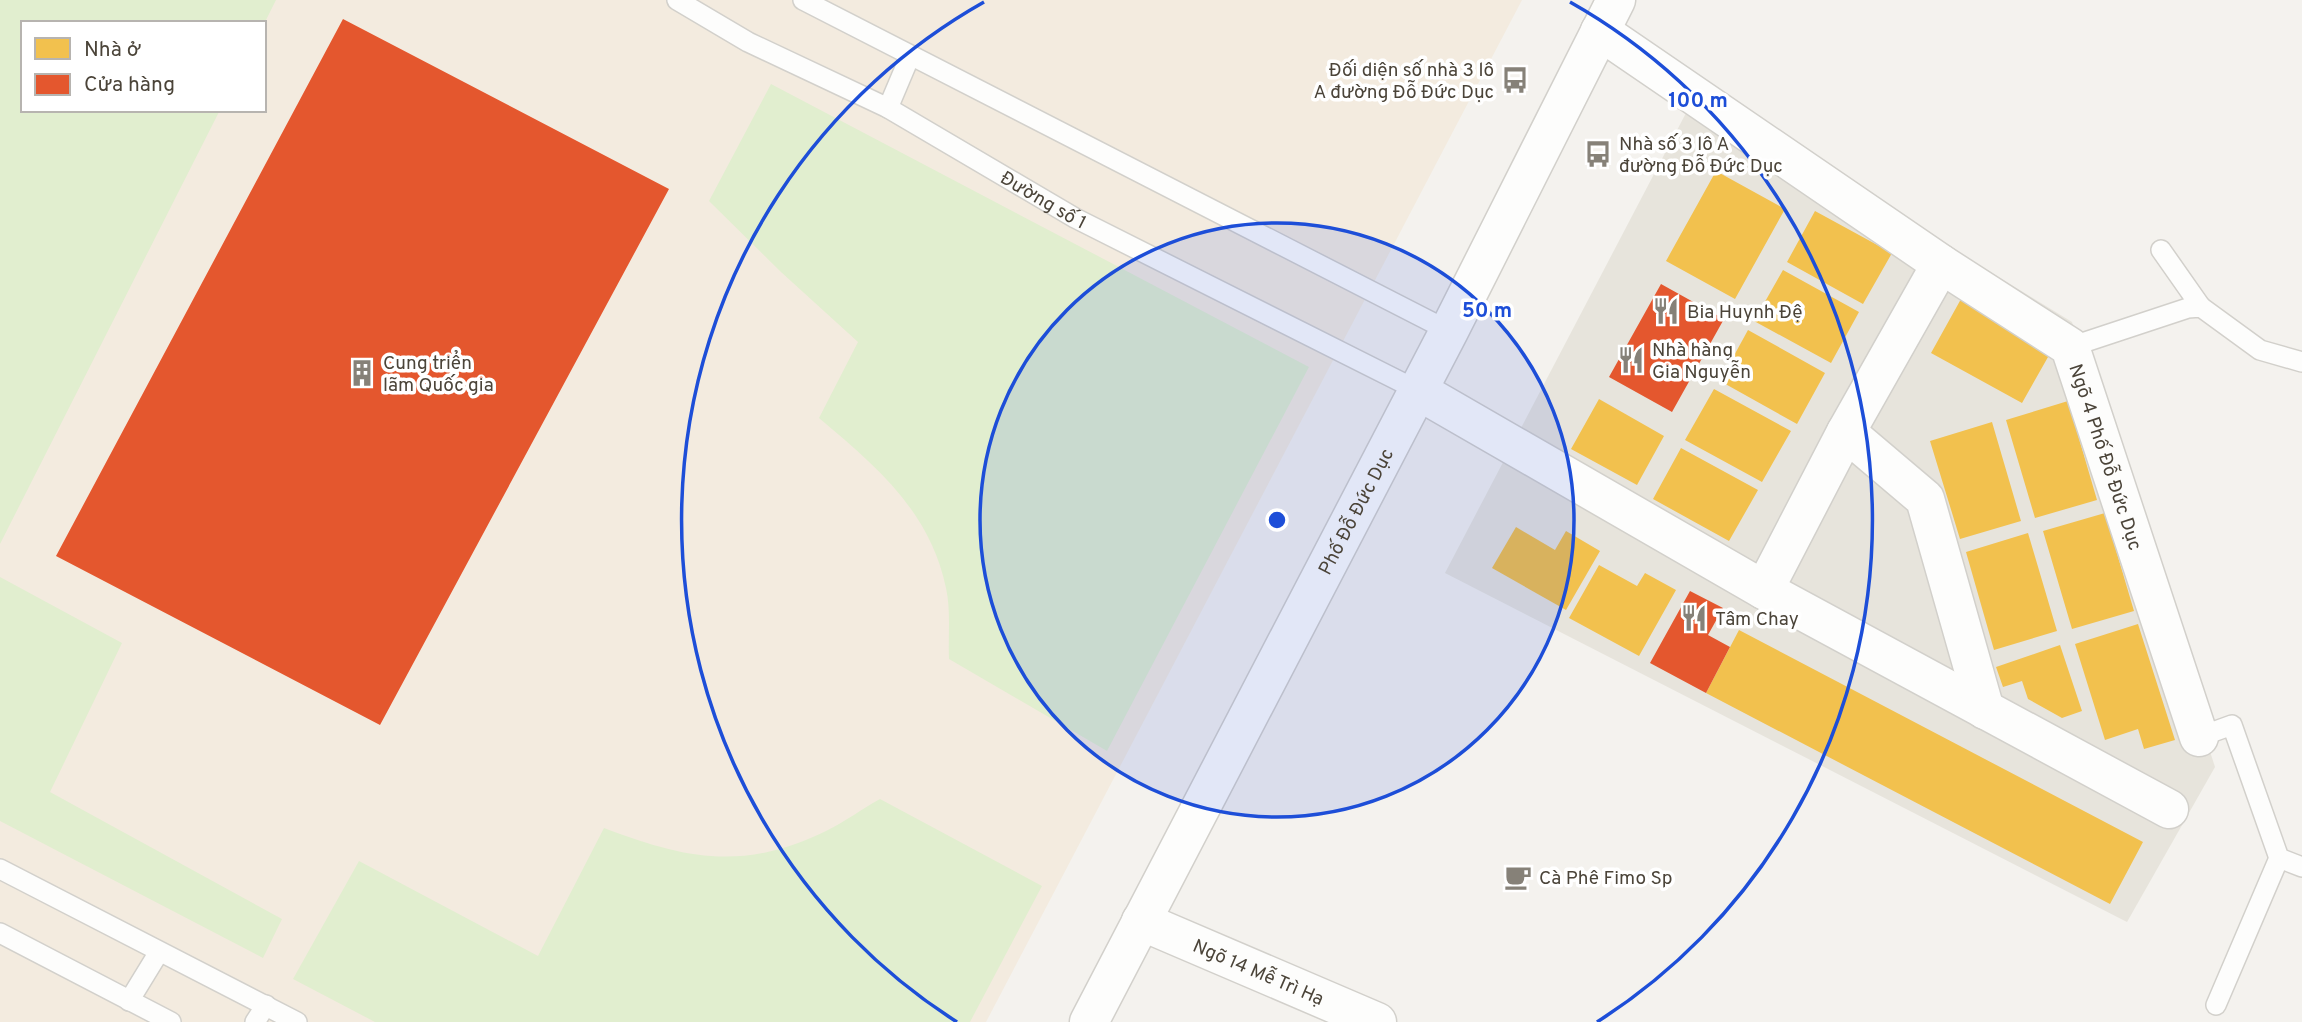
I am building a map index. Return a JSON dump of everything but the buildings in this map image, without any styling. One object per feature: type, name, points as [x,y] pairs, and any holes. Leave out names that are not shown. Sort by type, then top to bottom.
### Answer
[{"type":"street","name":"Ngõ 4 Phố Đỗ Đức Dục","points":[[1608,16],[1941,264],[2070,347],[2199,737]]},
{"type":"street","name":"Phố Đỗ Đức Dục","points":[[1089,1022],[1449,331],[1608,16]]},
{"type":"street","points":[[1764,590],[1846,432],[1941,264]]},
{"type":"street","points":[[1417,390],[1764,590],[2169,808]]},
{"type":"street","points":[[1846,432],[1925,499],[1985,709]]},
{"type":"street","name":"Ngõ 14 Mễ Trì Hạ","points":[[1141,921],[1377,1022]]},
{"type":"lane","name":"Đường số 1","points":[[677,0],[748,42],[888,108],[1076,218],[1417,390]]},
{"type":"lane","points":[[803,0],[1449,331]]},
{"type":"lane","points":[[888,108],[910,56]]},
{"type":"lane","points":[[2161,250],[2201,307],[2260,350],[2302,362]]},
{"type":"lane","points":[[2070,347],[2188,308],[2201,307]]},
{"type":"lane","name":"Ngõ 4 Phố Đỗ Đức Dục","points":[[2199,737],[2232,725],[2279,858]]},
{"type":"lane","points":[[2216,1004],[2279,858],[2302,867]]},
{"type":"lane","points":[[0,869],[296,1022]]},
{"type":"lane","points":[[0,933],[171,1022]]},
{"type":"lane","points":[[129,1001],[159,952]]},
{"type":"lane","points":[[255,1022],[266,1005]]},
{"type":"shaded area","points":[[0,0],[1522,0],[986,1022],[0,1022]]},
{"type":"shaded area","points":[[1697,92],[2072,322],[2215,767],[2127,922],[1445,573]]},
{"type":"green space","points":[[0,0],[276,0],[266,21],[21,21],[21,112],[219,112],[0,544]]},
{"type":"green space","points":[[771,84],[1309,367],[1107,751],[949,659],[948,596],[938,561],[927,536],[898,492],[861,454],[819,418],[858,342],[709,201]]},
{"type":"green space","points":[[0,577],[122,643],[50,792],[282,919],[263,958],[0,821]]},
{"type":"green space","points":[[880,799],[1042,886],[970,1022],[375,1022],[293,979],[359,861],[538,956],[604,828],[690,854],[743,856],[798,843],[835,826]]},
{"type":"place","name":"Đối diện số nhà 3 lô A đường Đỗ Đức Dục","points":[[1515,80]]},
{"type":"place","name":"Nhà số 3 lô A đường Đỗ Đức Dục","points":[[1598,154]]},
{"type":"place","name":"Bia Huynh Đệ","points":[[1666,311]]},
{"type":"place","name":"Nhà hàng Gia Nguyễn","points":[[1631,360]]},
{"type":"place","name":"Cung triển lãm Quốc gia","points":[[362,373]]},
{"type":"place","name":"Tâm Chay","points":[[1694,618]]},
{"type":"place","name":"Cà Phê Fimo Sp","points":[[1518,877]]}]
